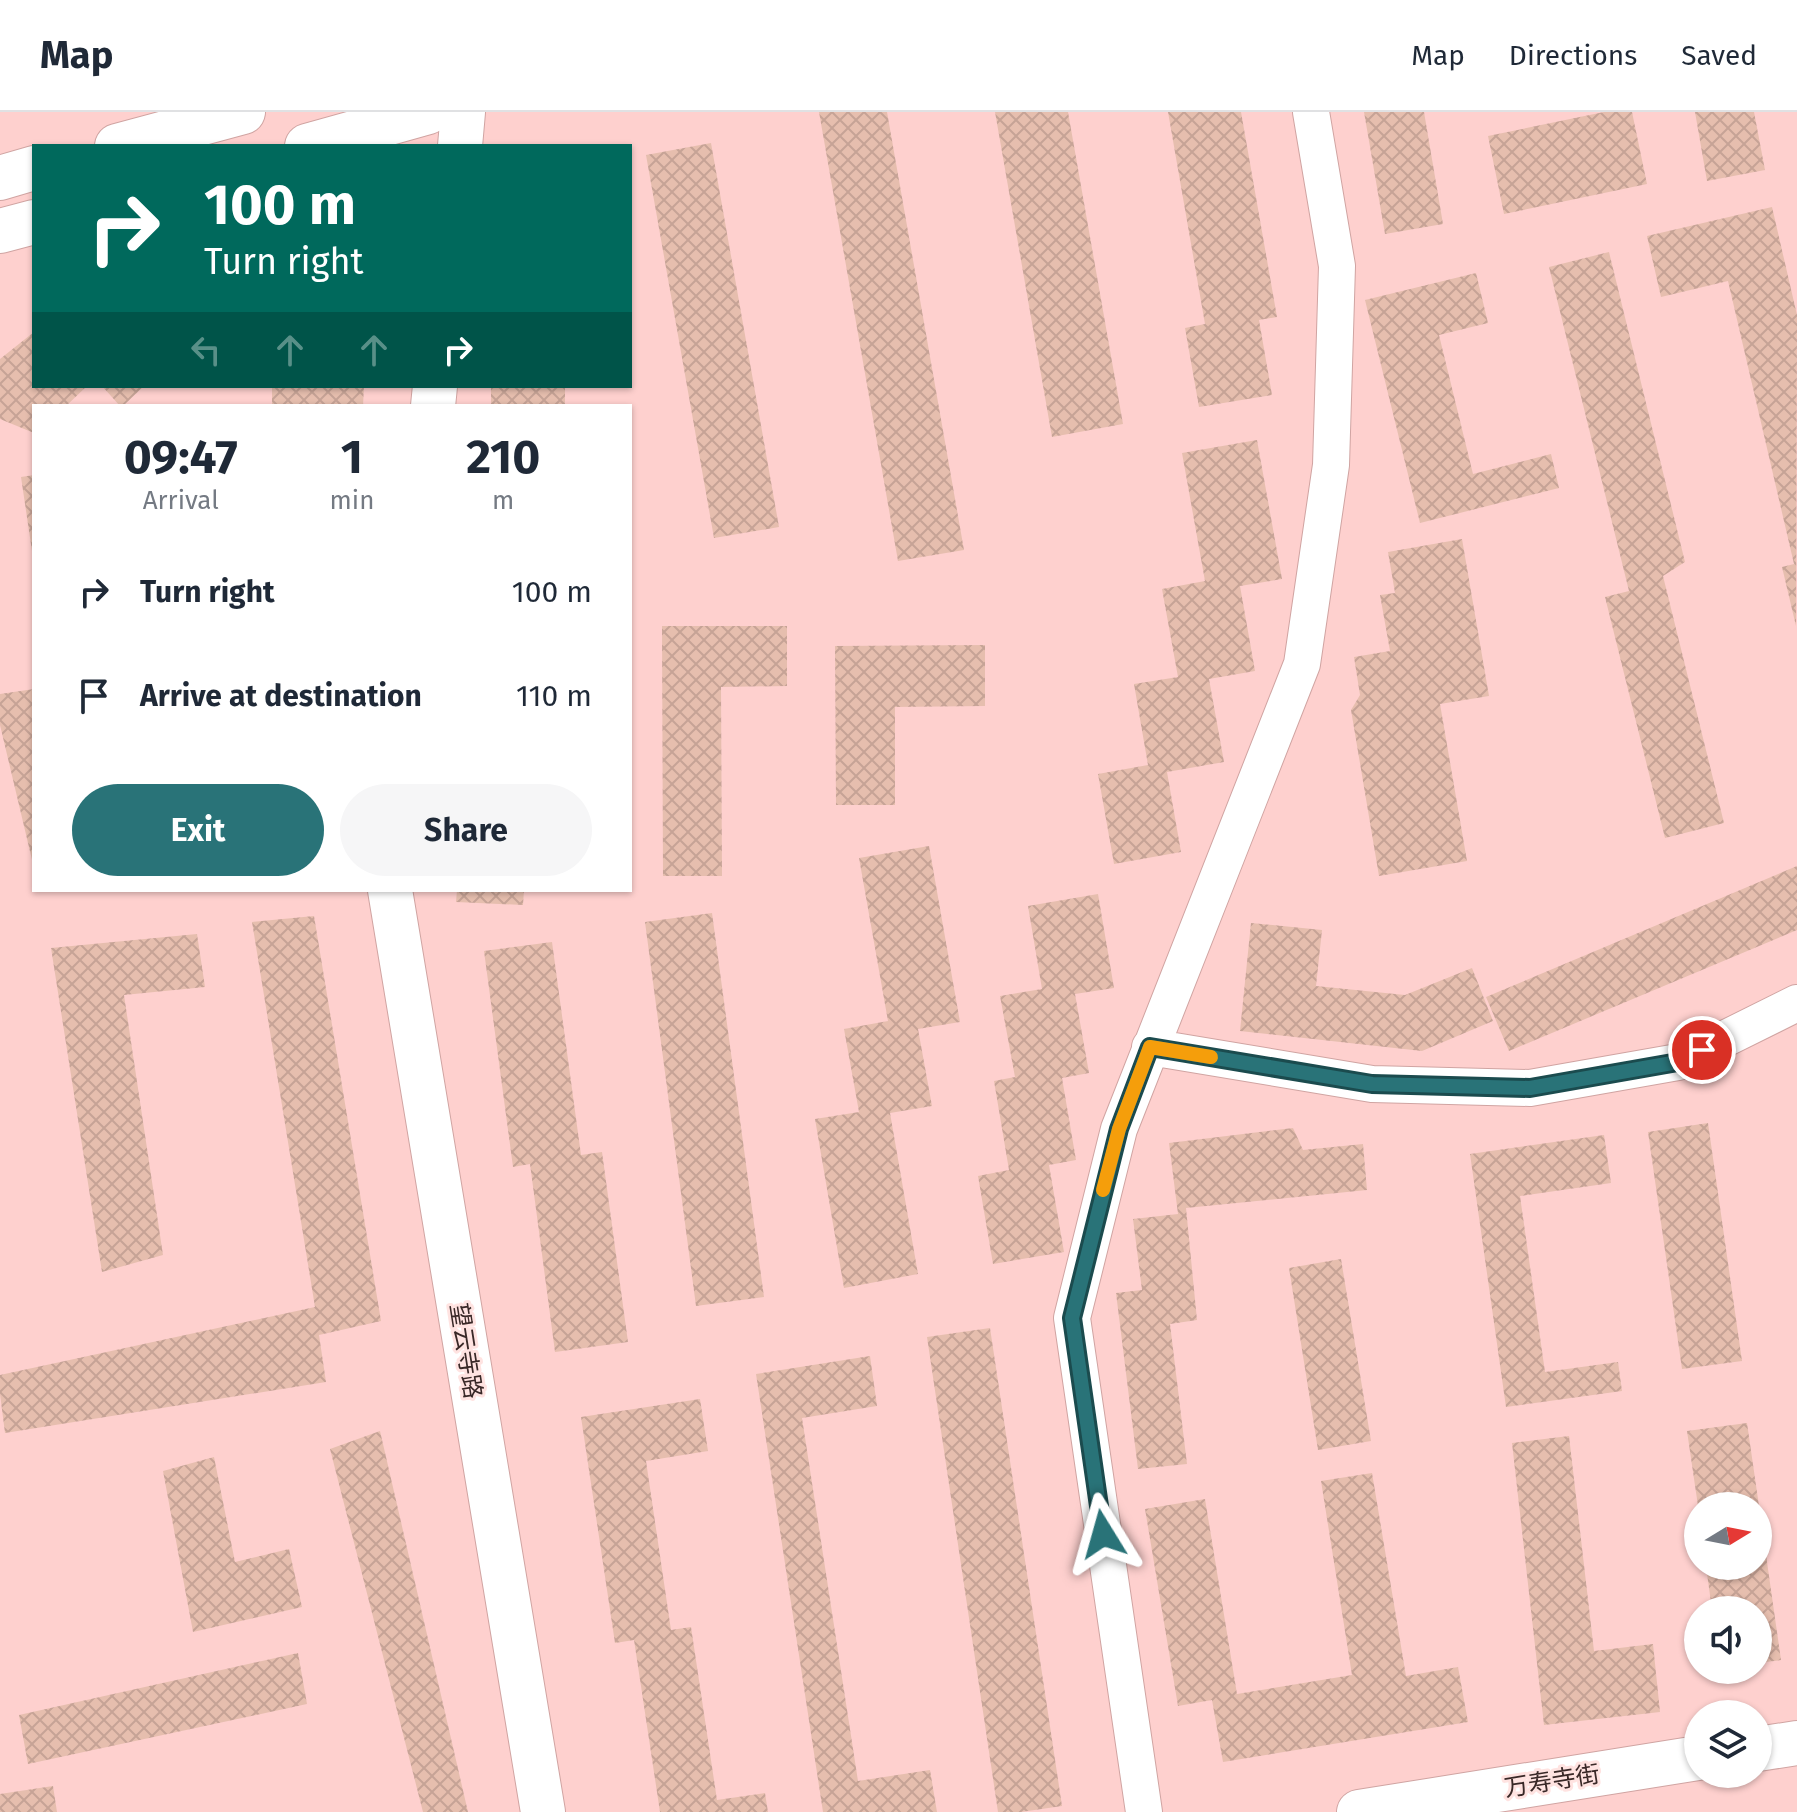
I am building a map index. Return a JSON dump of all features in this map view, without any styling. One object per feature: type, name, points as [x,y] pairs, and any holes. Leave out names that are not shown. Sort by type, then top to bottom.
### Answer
[{"type":"street","points":[[124,144],[243,112]]},
{"type":"street","points":[[314,144],[428,112]]},
{"type":"street","points":[[460,144],[463,112]]},
{"type":"street","points":[[1144,1812],[1072,1318],[1119,1129],[1302,664],[1331,465],[1337,266],[1311,112]]},
{"type":"street","points":[[0,178],[32,169]]},
{"type":"street","points":[[0,231],[32,223]]},
{"type":"street","name":"望云寺路","points":[[390,892],[543,1812]]},
{"type":"street","points":[[1150,1047],[1372,1084],[1530,1088],[1678,1062],[1797,1003]]},
{"type":"street","points":[[1772,1747],[1797,1743]]},
{"type":"street","name":"万寿寺街","points":[[1359,1812],[1684,1760]]},
{"type":"building","points":[[819,112],[887,112],[964,550],[898,561]]},
{"type":"building","points":[[995,112],[1068,112],[1123,424],[1052,437]]},
{"type":"building","points":[[1168,112],[1241,112],[1277,317],[1259,320],[1272,395],[1199,407],[1185,328],[1205,324]]},
{"type":"building","points":[[1364,112],[1424,112],[1443,224],[1385,234]]},
{"type":"building","points":[[1604,112],[1632,112],[1647,184],[1504,214],[1488,136]]},
{"type":"building","points":[[1695,112],[1754,112],[1765,170],[1707,181]]},
{"type":"building","points":[[711,143],[779,527],[714,538],[646,155]]},
{"type":"building","points":[[1772,207],[1797,315],[1796,626],[1782,567],[1794,564],[1728,281],[1661,297],[1647,236]]},
{"type":"building","points":[[1609,252],[1685,562],[1663,576],[1724,823],[1665,838],[1605,597],[1629,591],[1549,267]]},
{"type":"building","points":[[1476,273],[1488,323],[1439,335],[1473,474],[1551,454],[1559,488],[1420,523],[1365,300]]},
{"type":"building","points":[[32,334],[32,388],[85,388],[68,404],[32,404],[32,432],[0,419],[0,359]]},
{"type":"building","points":[[104,388],[142,388],[125,404],[118,404]]},
{"type":"building","points":[[272,388],[364,388],[363,404],[272,404]]},
{"type":"building","points":[[491,388],[565,388],[565,404],[491,404]]},
{"type":"building","points":[[1257,440],[1282,579],[1240,586],[1255,671],[1209,679],[1224,762],[1167,772],[1181,852],[1114,864],[1098,774],[1148,765],[1134,684],[1178,677],[1162,589],[1205,581],[1182,453]]},
{"type":"building","points":[[32,475],[32,551],[21,477]]},
{"type":"building","points":[[1462,539],[1489,696],[1440,704],[1467,861],[1379,876],[1351,710],[1360,695],[1354,657],[1390,651],[1380,595],[1395,593],[1388,552]]},
{"type":"building","points":[[662,626],[787,626],[787,686],[721,687],[722,876],[663,876]]},
{"type":"building","points":[[985,645],[985,706],[895,707],[895,805],[836,805],[835,646]]},
{"type":"building","points":[[32,689],[32,860],[0,725],[0,694]]},
{"type":"building","points":[[929,846],[960,1022],[918,1029],[932,1106],[890,1113],[918,1274],[844,1288],[815,1119],[859,1112],[844,1029],[888,1021],[859,858]]},
{"type":"building","points":[[1797,866],[1797,930],[1509,1051],[1486,997]]},
{"type":"building","points":[[457,892],[524,892],[523,905],[456,902]]},
{"type":"building","points":[[1098,894],[1114,988],[1075,994],[1089,1073],[1062,1078],[1076,1160],[1049,1165],[1064,1252],[993,1264],[978,1176],[1009,1170],[994,1081],[1015,1077],[1000,996],[1042,989],[1028,906]]},
{"type":"building","points":[[712,913],[764,1297],[696,1306],[645,922]]},
{"type":"building","points":[[314,916],[381,1321],[319,1335],[326,1382],[5,1433],[0,1375],[315,1307],[252,922]]},
{"type":"building","points":[[1251,923],[1322,930],[1316,986],[1405,995],[1472,968],[1493,1021],[1422,1051],[1240,1031]]},
{"type":"building","points":[[197,934],[205,987],[124,995],[163,1255],[102,1272],[51,948]]},
{"type":"building","points":[[552,942],[581,1155],[602,1152],[628,1342],[555,1352],[530,1164],[513,1167],[484,951]]},
{"type":"building","points":[[1708,1123],[1742,1361],[1682,1369],[1648,1132]]},
{"type":"building","points":[[1293,1128],[1303,1150],[1363,1144],[1367,1190],[1186,1208],[1197,1320],[1170,1324],[1187,1464],[1138,1469],[1116,1293],[1142,1290],[1133,1219],[1178,1214],[1169,1143]]},
{"type":"building","points":[[1604,1135],[1611,1183],[1520,1196],[1545,1372],[1618,1362],[1622,1391],[1506,1407],[1470,1154]]},
{"type":"building","points":[[1341,1259],[1371,1441],[1318,1450],[1289,1268]]},
{"type":"building","points":[[990,1328],[1062,1806],[1021,1812],[998,1812],[927,1337]]},
{"type":"building","points":[[870,1356],[877,1406],[802,1418],[858,1781],[930,1770],[937,1812],[823,1812],[756,1374]]},
{"type":"building","points":[[700,1399],[708,1451],[646,1461],[671,1630],[691,1627],[717,1800],[765,1793],[768,1812],[660,1812],[634,1640],[615,1643],[581,1417]]},
{"type":"building","points":[[1747,1423],[1757,1492],[1696,1492],[1687,1431]]},
{"type":"building","points":[[380,1431],[468,1812],[423,1812],[330,1449]]},
{"type":"building","points":[[1569,1436],[1594,1651],[1653,1644],[1660,1712],[1544,1725],[1512,1443]]},
{"type":"building","points":[[214,1457],[235,1562],[289,1549],[302,1607],[193,1632],[163,1471]]},
{"type":"building","points":[[1372,1473],[1406,1676],[1458,1667],[1468,1722],[1223,1762],[1212,1700],[1178,1706],[1145,1509],[1205,1499],[1237,1694],[1352,1675],[1321,1481]]},
{"type":"building","points":[[1708,1580],[1770,1580],[1772,1596],[1710,1596]]},
{"type":"building","points":[[1772,1597],[1781,1660],[1772,1661]]},
{"type":"building","points":[[298,1653],[307,1704],[28,1764],[19,1715]]},
{"type":"building","points":[[53,1786],[57,1812],[0,1812],[0,1794]]},
{"type":"slow traffic","points":[[1103,1190],[1119,1129],[1150,1047],[1211,1057]]},
{"type":"route","points":[[1103,1534],[1072,1318],[1119,1129],[1150,1047],[1372,1084],[1530,1088],[1678,1062],[1702,1050]]}]
